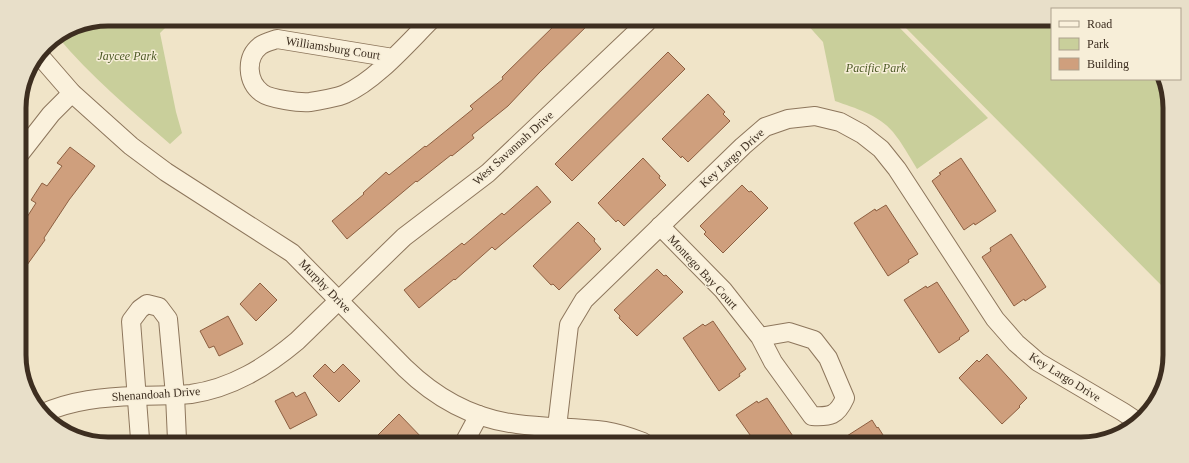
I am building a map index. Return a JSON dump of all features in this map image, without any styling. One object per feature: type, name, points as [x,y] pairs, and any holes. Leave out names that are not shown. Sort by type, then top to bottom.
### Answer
[{"type":"street","name":"Williamsburg Court","points":[[393,58],[277,39],[260,46],[250,62],[249,72],[256,89],[264,95],[272,98],[309,102],[344,95],[367,81],[393,58],[424,26]]},
{"type":"street","name":"West Savannah Drive","points":[[339,301],[404,237],[488,173],[642,26]]},
{"type":"street","name":"Murphy Drive","points":[[42,59],[72,94],[132,146],[166,172],[292,253],[419,382],[444,399],[461,408],[500,421],[517,424],[604,431],[628,437]]},
{"type":"street","points":[[26,147],[52,114],[72,94]]},
{"type":"street","name":"Key Largo Drive","points":[[557,427],[569,324],[584,300],[743,146],[765,128],[788,119],[815,116],[840,122],[862,134],[881,149],[897,169],[995,319],[1016,343],[1038,362],[1133,418]]},
{"type":"street","name":"Montego Bay Court","points":[[660,226],[723,290],[760,337],[773,362],[812,416],[827,417],[840,409],[845,398],[828,358],[814,340],[789,332],[760,337]]},
{"type":"street","name":"Shenandoah Drive","points":[[48,411],[93,398],[191,394],[212,390],[236,381],[260,369],[281,354],[339,301]]},
{"type":"street","points":[[140,437],[131,321],[140,309],[147,304],[159,307],[168,319],[175,395],[177,437]]},
{"type":"street","points":[[467,437],[479,415]]},
{"type":"green space","name":"Jaycee Park","points":[[108,26],[167,26],[160,33],[176,112],[182,133],[170,144],[97,79],[61,41],[82,30]]},
{"type":"green space","name":"Pacific Park","points":[[809,26],[898,26],[988,118],[917,169],[893,132],[881,121],[851,106],[835,101],[823,42]]},
{"type":"green space","points":[[904,26],[1051,26],[1051,80],[1158,80],[1163,108],[1163,287]]},
{"type":"building","points":[[554,26],[587,26],[508,106],[472,135],[474,138],[417,182],[416,181],[347,239],[332,221],[364,194],[363,193],[386,172],[389,175],[473,109],[470,106],[503,79],[502,77]]},
{"type":"building","points":[[668,52],[685,69],[572,181],[555,164]]},
{"type":"building","points":[[708,94],[725,112],[723,114],[730,121],[688,162],[682,156],[681,158],[662,139]]},
{"type":"building","points":[[70,147],[95,166],[69,200],[44,238],[45,240],[27,265],[26,219],[36,203],[31,200],[42,183],[47,186],[62,166],[57,163]]},
{"type":"building","points":[[643,158],[660,176],[659,178],[666,185],[624,226],[618,220],[616,222],[598,203]]},
{"type":"building","points":[[961,158],[996,211],[975,225],[974,223],[964,230],[932,181],[941,174],[939,173]]},
{"type":"building","points":[[742,185],[749,192],[751,191],[768,208],[723,253],[704,234],[706,232],[700,226]]},
{"type":"building","points":[[537,186],[551,202],[495,250],[492,247],[455,280],[454,279],[419,308],[404,290],[462,243],[464,245],[502,213],[504,215]]},
{"type":"building","points":[[886,205],[918,254],[888,276],[854,223],[875,209],[876,211]]},
{"type":"building","points":[[578,222],[595,239],[594,241],[601,249],[559,290],[553,284],[551,285],[533,266]]},
{"type":"building","points":[[1011,234],[1046,287],[1025,301],[1024,299],[1014,306],[982,257],[991,251],[990,248]]},
{"type":"building","points":[[657,269],[664,276],[666,275],[683,292],[637,336],[619,318],[620,316],[614,310]]},
{"type":"building","points":[[937,282],[969,331],[939,353],[904,300],[926,286],[927,288]]},
{"type":"building","points":[[260,283],[277,300],[256,321],[240,304]]},
{"type":"building","points":[[228,316],[243,344],[219,356],[214,346],[209,348],[200,331]]},
{"type":"building","points":[[713,321],[746,369],[739,374],[740,376],[719,391],[683,338],[703,324],[705,326]]},
{"type":"building","points":[[987,354],[1027,398],[1002,424],[959,378],[977,360],[979,362]]},
{"type":"building","points":[[325,364],[334,373],[343,364],[360,381],[339,402],[313,376]]},
{"type":"building","points":[[293,392],[296,397],[305,392],[317,415],[290,429],[275,401]]},
{"type":"building","points":[[767,398],[794,437],[751,437],[736,415],[757,401],[758,403]]},
{"type":"building","points":[[399,414],[421,437],[376,437]]},
{"type":"building","points":[[872,420],[884,437],[845,437]]}]
